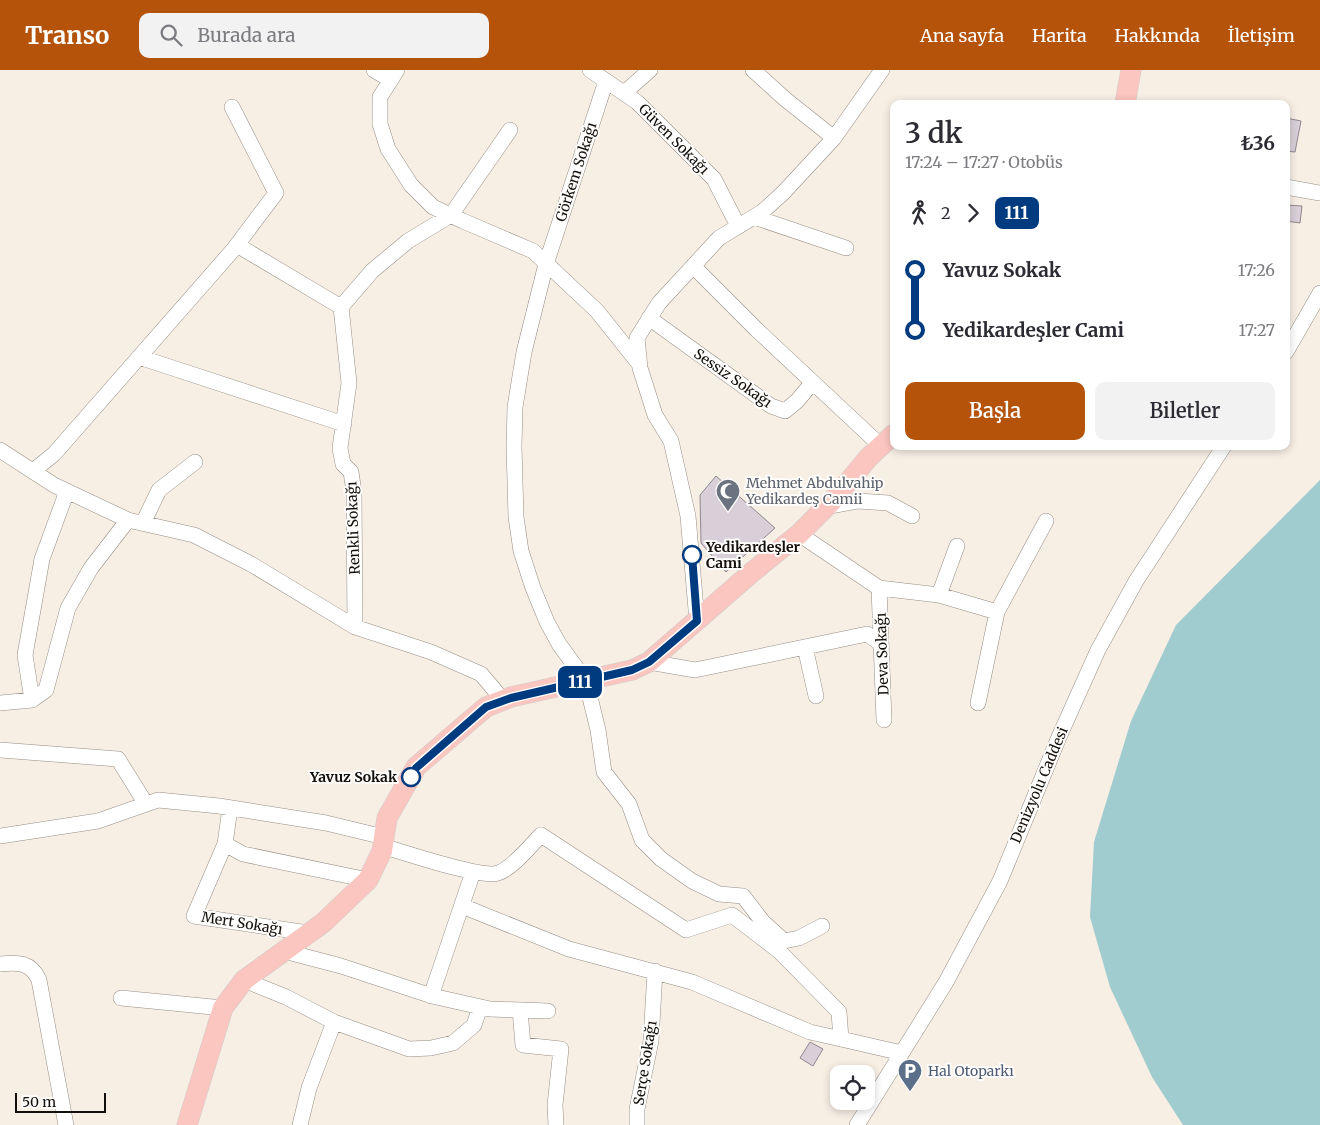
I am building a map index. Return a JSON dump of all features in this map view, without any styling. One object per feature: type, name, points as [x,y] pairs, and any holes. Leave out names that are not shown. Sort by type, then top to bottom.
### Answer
[{"type":"main road","points":[[1126,100],[1131,70]]},
{"type":"main road","points":[[187,1125],[223,1008],[244,980],[323,923],[368,880],[382,851],[387,818],[416,768],[486,707],[504,700],[632,670],[649,662],[799,534],[888,440]]},
{"type":"street","points":[[374,70],[394,75],[380,97],[380,124],[388,150],[411,185],[433,206],[533,251],[597,311],[640,365]]},
{"type":"street","name":"Güven Sokağı","points":[[590,70],[637,102],[714,179],[738,226]]},
{"type":"street","points":[[624,93],[650,70]]},
{"type":"street","points":[[753,70],[785,99],[834,138]]},
{"type":"street","points":[[697,621],[688,516],[671,441],[655,415],[640,365],[638,338],[659,302],[719,238],[762,212],[783,193],[834,138],[882,70]]},
{"type":"street","name":"Görkem Sokağı","points":[[586,681],[559,644],[547,622],[521,551],[516,517],[514,470],[515,407],[524,352],[546,264],[606,81]]},
{"type":"street","points":[[33,471],[54,454],[237,245],[276,193],[232,107]]},
{"type":"street","points":[[237,245],[341,308],[372,271],[408,242],[450,215],[510,130]]},
{"type":"street","points":[[1290,188],[1320,193]]},
{"type":"street","points":[[754,217],[846,248]]},
{"type":"street","points":[[693,266],[812,382],[888,440]]},
{"type":"street","points":[[1290,345],[1320,293]]},
{"type":"street","name":"Renkli Sokağı","points":[[341,308],[349,383],[340,448],[343,464],[351,472],[354,492],[355,627]]},
{"type":"street","name":"Sessiz Sokağı","points":[[649,318],[771,406],[785,411],[797,401],[812,382]]},
{"type":"street","points":[[139,357],[344,424]]},
{"type":"street","points":[[0,450],[54,486],[128,520],[194,535],[251,564],[355,627],[431,652],[481,674],[504,700]]},
{"type":"street","name":"Denizyolu Caddesi","points":[[857,1125],[946,982],[1000,881],[1059,737],[1098,650],[1136,581],[1221,450]]},
{"type":"street","points":[[143,523],[159,490],[195,462]]},
{"type":"street","points":[[32,700],[25,655],[42,559],[67,491]]},
{"type":"street","points":[[826,507],[858,501],[888,503],[912,516]]},
{"type":"street","points":[[0,704],[32,700],[46,690],[68,608],[91,568],[128,520]]},
{"type":"street","points":[[978,703],[997,612],[1046,521]]},
{"type":"street","points":[[799,534],[880,588],[939,595],[997,612]]},
{"type":"street","points":[[939,595],[957,546]]},
{"type":"street","name":"Deva Sokağı","points":[[880,588],[880,642],[884,720]]},
{"type":"street","points":[[649,662],[695,670],[867,634],[880,642]]},
{"type":"street","points":[[805,647],[816,696]]},
{"type":"street","points":[[586,681],[598,730],[604,772],[629,804],[642,840],[661,859],[692,881],[719,894],[743,896],[764,922],[784,941],[799,938],[822,926]]},
{"type":"street","points":[[0,750],[118,759],[146,804]]},
{"type":"street","points":[[0,836],[98,821],[158,800],[230,808],[326,823],[473,872],[498,874],[513,863],[541,835],[686,930],[732,915],[779,951],[839,1012],[841,1039]]},
{"type":"street","name":"Mert Sokağı","points":[[230,808],[225,844],[194,916],[308,934]]},
{"type":"street","points":[[225,844],[243,854],[368,880]]},
{"type":"street","points":[[431,996],[473,872]]},
{"type":"street","points":[[462,906],[568,949],[692,982],[810,1032],[902,1053]]},
{"type":"street","points":[[284,952],[341,966],[431,996],[490,1009],[548,1011]]},
{"type":"street","points":[[0,964],[19,963],[29,966],[36,972],[66,1125]]},
{"type":"street","name":"Serçe Sokağı","points":[[636,1125],[636,1109],[651,1041],[655,971]]},
{"type":"street","points":[[244,980],[334,1022],[409,1049],[431,1048],[453,1043],[474,1025],[480,1006]]},
{"type":"street","points":[[121,998],[223,1008]]},
{"type":"street","points":[[520,1010],[522,1045],[561,1048],[555,1105],[556,1125]]},
{"type":"street","points":[[300,1125],[309,1088],[334,1022]]},
{"type":"water","points":[[1320,480],[1320,1125],[1183,1125],[1152,1077],[1110,987],[1090,917],[1094,842],[1131,721],[1176,625]]},
{"type":"building","points":[[1290,119],[1301,121],[1295,152],[1290,151]]},
{"type":"building","points":[[1290,205],[1302,206],[1300,223],[1290,222]]},
{"type":"building","name":"Mehmet Abdulvahip Yedikardeş Camii","points":[[716,476],[775,528],[726,572],[701,543],[700,495]]},
{"type":"building","points":[[810,1042],[823,1049],[813,1066],[800,1058]]},
{"type":"bus line","name":"111","points":[[411,777],[416,768],[486,707],[511,698],[632,670],[649,662],[668,647],[697,621],[692,555]]},
{"type":"place","name":"Mehmet Abdulvahip Yedikardeş Camii","points":[[728,512]]},
{"type":"place","name":"Yedikardeşler Cami","points":[[692,555]]},
{"type":"place","name":"Yavuz Sokak","points":[[411,777]]},
{"type":"place","name":"Hal Otoparkı","points":[[910,1092]]}]
